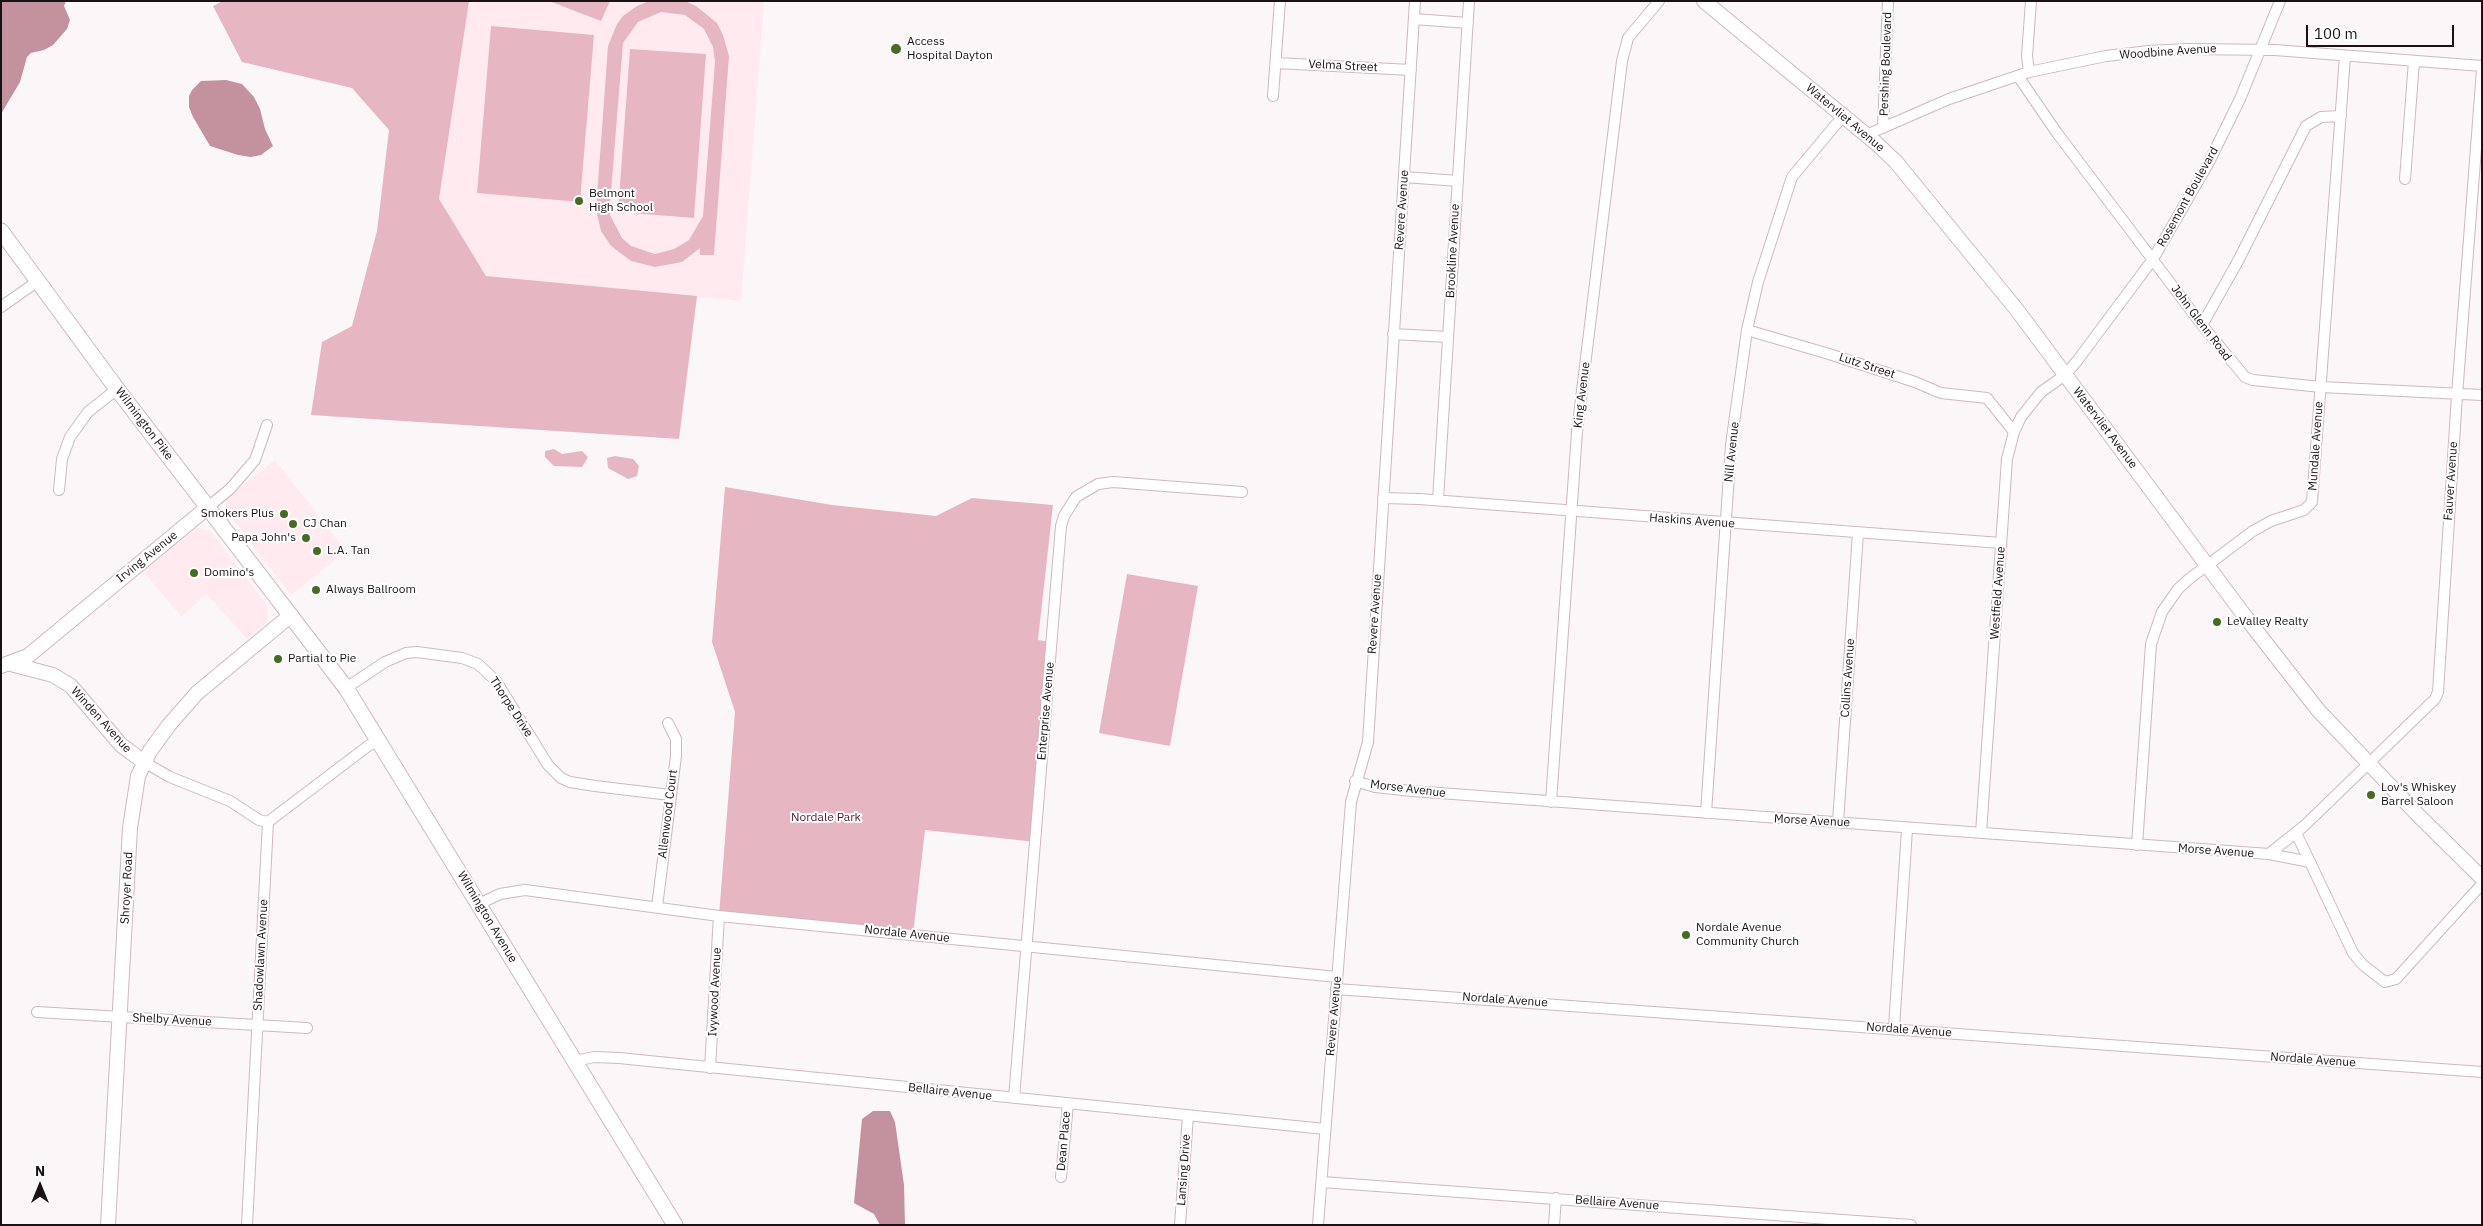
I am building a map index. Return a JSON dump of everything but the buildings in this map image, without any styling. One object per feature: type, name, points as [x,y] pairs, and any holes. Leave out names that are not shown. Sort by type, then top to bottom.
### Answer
[{"type":"main road","name":"Wilmington Pike","points":[[1,231],[117,389],[291,615]]},
{"type":"main road","name":"Wilmington Avenue","points":[[291,615],[346,688],[379,740],[675,1225]]},
{"type":"street","points":[[1273,96],[1280,1]]},
{"type":"street","name":"Revere Avenue","points":[[1318,1225],[1351,802],[1368,742],[1415,1]]},
{"type":"street","name":"Brookline Avenue","points":[[1438,500],[1469,1]]},
{"type":"street","name":"King Avenue","points":[[1552,802],[1578,432],[1622,61],[1628,38],[1658,1]]},
{"type":"street","name":"Pershing Boulevard","points":[[1883,128],[1888,1]]},
{"type":"street","points":[[2029,72],[2027,56],[2031,1]]},
{"type":"street","name":"Rosemont Boulevard","points":[[2065,374],[2111,318],[2153,259],[2208,164],[2261,50],[2280,1]]},
{"type":"street","name":"Watervliet Avenue","points":[[1708,2],[1896,162],[2017,310],[2207,565],[2318,710],[2368,764],[2482,878]]},
{"type":"street","points":[[1414,19],[1468,23]]},
{"type":"street","name":"Woodbine Avenue","points":[[1866,135],[1949,99],[2029,72],[2106,56],[2149,51],[2188,49],[2261,50],[2482,66]]},
{"type":"street","name":"Mundale Avenue","points":[[2137,845],[2151,644],[2157,624],[2168,601],[2189,578],[2259,527],[2304,510],[2312,502],[2345,56]]},
{"type":"street","points":[[2405,179],[2414,61]]},
{"type":"street","name":"Velma Street","points":[[1276,62],[1411,70]]},
{"type":"street","name":"Fauver Avenue","points":[[2296,833],[2435,699],[2438,692],[2457,395],[2482,70]]},
{"type":"street","name":"John Glenn Road","points":[[2018,76],[2057,132],[2202,325],[2245,377],[2253,380],[2320,386],[2482,395]]},
{"type":"street","name":"Nill Avenue","points":[[1706,813],[1731,445],[1747,330],[1758,282],[1792,177],[1844,116]]},
{"type":"street","points":[[2202,325],[2238,261],[2306,126],[2321,117],[2341,116]]},
{"type":"street","points":[[1404,176],[1458,181]]},
{"type":"street","points":[[1,307],[38,281]]},
{"type":"street","name":"Lutz Street","points":[[1747,330],[1837,357],[1941,393],[1987,398],[2014,432]]},
{"type":"street","points":[[1394,334],[1448,337]]},
{"type":"street","name":"Westfield Avenue","points":[[1981,833],[2007,459],[2014,432],[2025,411],[2041,392],[2065,374]]},
{"type":"street","points":[[59,490],[62,459],[70,437],[88,412],[117,389]]},
{"type":"street","name":"Irving Avenue","points":[[6,665],[28,656],[230,489],[255,460],[267,425]]},
{"type":"street","name":"Enterprise Avenue","points":[[1014,1098],[1061,526],[1064,516],[1076,497],[1098,484],[1113,482],[1242,492]]},
{"type":"street","name":"Haskins Avenue","points":[[1383,498],[1438,500],[1571,512],[2001,543]]},
{"type":"street","name":"Collins Avenue","points":[[1838,822],[1858,533]]},
{"type":"street","name":"Shroyer Road","points":[[108,1225],[132,806],[138,776],[150,751],[169,725],[198,694],[291,615]]},
{"type":"street","name":"Thorpe Drive","points":[[346,688],[385,662],[406,653],[427,652],[462,658],[478,664],[496,681],[548,765],[562,778],[570,782],[595,786],[670,795]]},
{"type":"street","name":"Winden Avenue","points":[[6,665],[53,675],[71,686],[130,754],[170,777],[230,801],[260,820],[268,822]]},
{"type":"street","name":"Allenwood Court","points":[[657,907],[676,739],[668,723]]},
{"type":"street","points":[[268,822],[368,746],[379,740]]},
{"type":"street","name":"Morse Avenue","points":[[1356,781],[1375,787],[1412,792],[2269,854],[2310,862]]},
{"type":"street","name":"Shadowlawn Avenue","points":[[247,1225],[268,822]]},
{"type":"street","points":[[1894,1028],[1907,829]]},
{"type":"street","points":[[2296,833],[2353,953],[2363,965],[2385,982],[2396,979],[2482,884]]},
{"type":"street","name":"Morse Avenue","points":[[2269,854],[2296,833]]},
{"type":"street","name":"Nordale Avenue","points":[[479,904],[500,894],[525,890],[719,916],[1337,976]]},
{"type":"street","name":"Ivywood Avenue","points":[[710,1068],[719,916]]},
{"type":"street","name":"Nordale Avenue","points":[[1336,988],[2482,1072]]},
{"type":"street","name":"Shelby Avenue","points":[[37,1012],[307,1028]]},
{"type":"street","name":"Bellaire Avenue","points":[[575,1062],[594,1057],[1325,1129]]},
{"type":"street","name":"Dean Place","points":[[1061,1177],[1068,1104]]},
{"type":"street","name":"Lansing Drive","points":[[1180,1225],[1188,1116]]},
{"type":"street","name":"Bellaire Avenue","points":[[1322,1182],[1911,1225]]},
{"type":"street","points":[[1554,1225],[1556,1198]]},
{"type":"shaded area","points":[[1,1],[66,1],[64,6],[70,20],[67,29],[53,45],[44,50],[31,53],[27,57],[20,82],[1,114]]},
{"type":"shaded area","name":"Belmont High School","points":[[430,1],[764,1],[741,301],[486,276],[403,265]]},
{"type":"shaded area","points":[[226,80],[242,84],[254,97],[260,109],[265,129],[273,146],[261,155],[251,157],[238,155],[210,146],[193,117],[189,107],[189,96],[192,90],[201,81]]},
{"type":"shaded area","points":[[275,460],[346,551],[291,595],[227,512],[225,504],[228,497]]},
{"type":"shaded area","points":[[196,528],[210,531],[266,603],[268,612],[266,623],[247,639],[207,594],[181,616],[141,569]]},
{"type":"shaded area","points":[[873,1111],[890,1111],[895,1122],[904,1185],[905,1225],[880,1225],[874,1214],[854,1203],[862,1119]]},
{"type":"green space","points":[[223,1],[469,1],[439,199],[486,276],[697,296],[679,439],[311,415],[322,342],[352,326],[377,231],[389,130],[352,88],[242,62],[213,6]]},
{"type":"green space","points":[[549,1],[610,1],[601,21]]},
{"type":"green space","points":[[649,1],[685,1],[696,6],[717,23],[723,35],[729,56],[714,255],[700,255],[700,248],[682,262],[655,267],[631,261],[611,246],[601,231],[596,210],[608,46],[617,24],[623,16],[637,6]],"holes":[[[661,12],[685,15],[704,29],[713,47],[715,62],[703,216],[689,240],[674,249],[655,254],[631,246],[622,238],[610,215],[623,43],[638,22]]]},
{"type":"green space","points":[[491,26],[594,35],[580,202],[477,193]]},
{"type":"green space","points":[[630,49],[706,54],[694,218],[618,212]]},
{"type":"green space","points":[[554,449],[562,454],[582,451],[588,457],[582,467],[554,466],[545,457],[545,451]]},
{"type":"green space","points":[[615,456],[633,459],[639,466],[637,476],[628,479],[608,468],[607,458]]},
{"type":"green space","name":"Nordale Park","points":[[725,487],[832,505],[936,516],[972,498],[1053,505],[1038,640],[1052,642],[1036,842],[925,830],[913,935],[719,916],[735,712],[712,642]]},
{"type":"green space","points":[[1127,574],[1198,586],[1170,746],[1099,733]]},
{"type":"place","name":"Access Hospital Dayton","points":[[896,49]]},
{"type":"place","name":"Belmont High School","points":[[579,201]]},
{"type":"place","name":"Smokers Plus","points":[[284,514]]},
{"type":"place","name":"CJ Chan","points":[[293,524]]},
{"type":"place","name":"Papa John's","points":[[306,538]]},
{"type":"place","name":"L.A. Tan","points":[[317,551]]},
{"type":"place","name":"Domino's","points":[[194,573]]},
{"type":"place","name":"Always Ballroom","points":[[316,590]]},
{"type":"place","name":"LeValley Realty","points":[[2217,622]]},
{"type":"place","name":"Partial to Pie","points":[[278,659]]},
{"type":"place","name":"Lov's Whiskey Barrel Saloon","points":[[2371,795]]},
{"type":"place","name":"Nordale Avenue Community Church","points":[[1686,935]]}]
